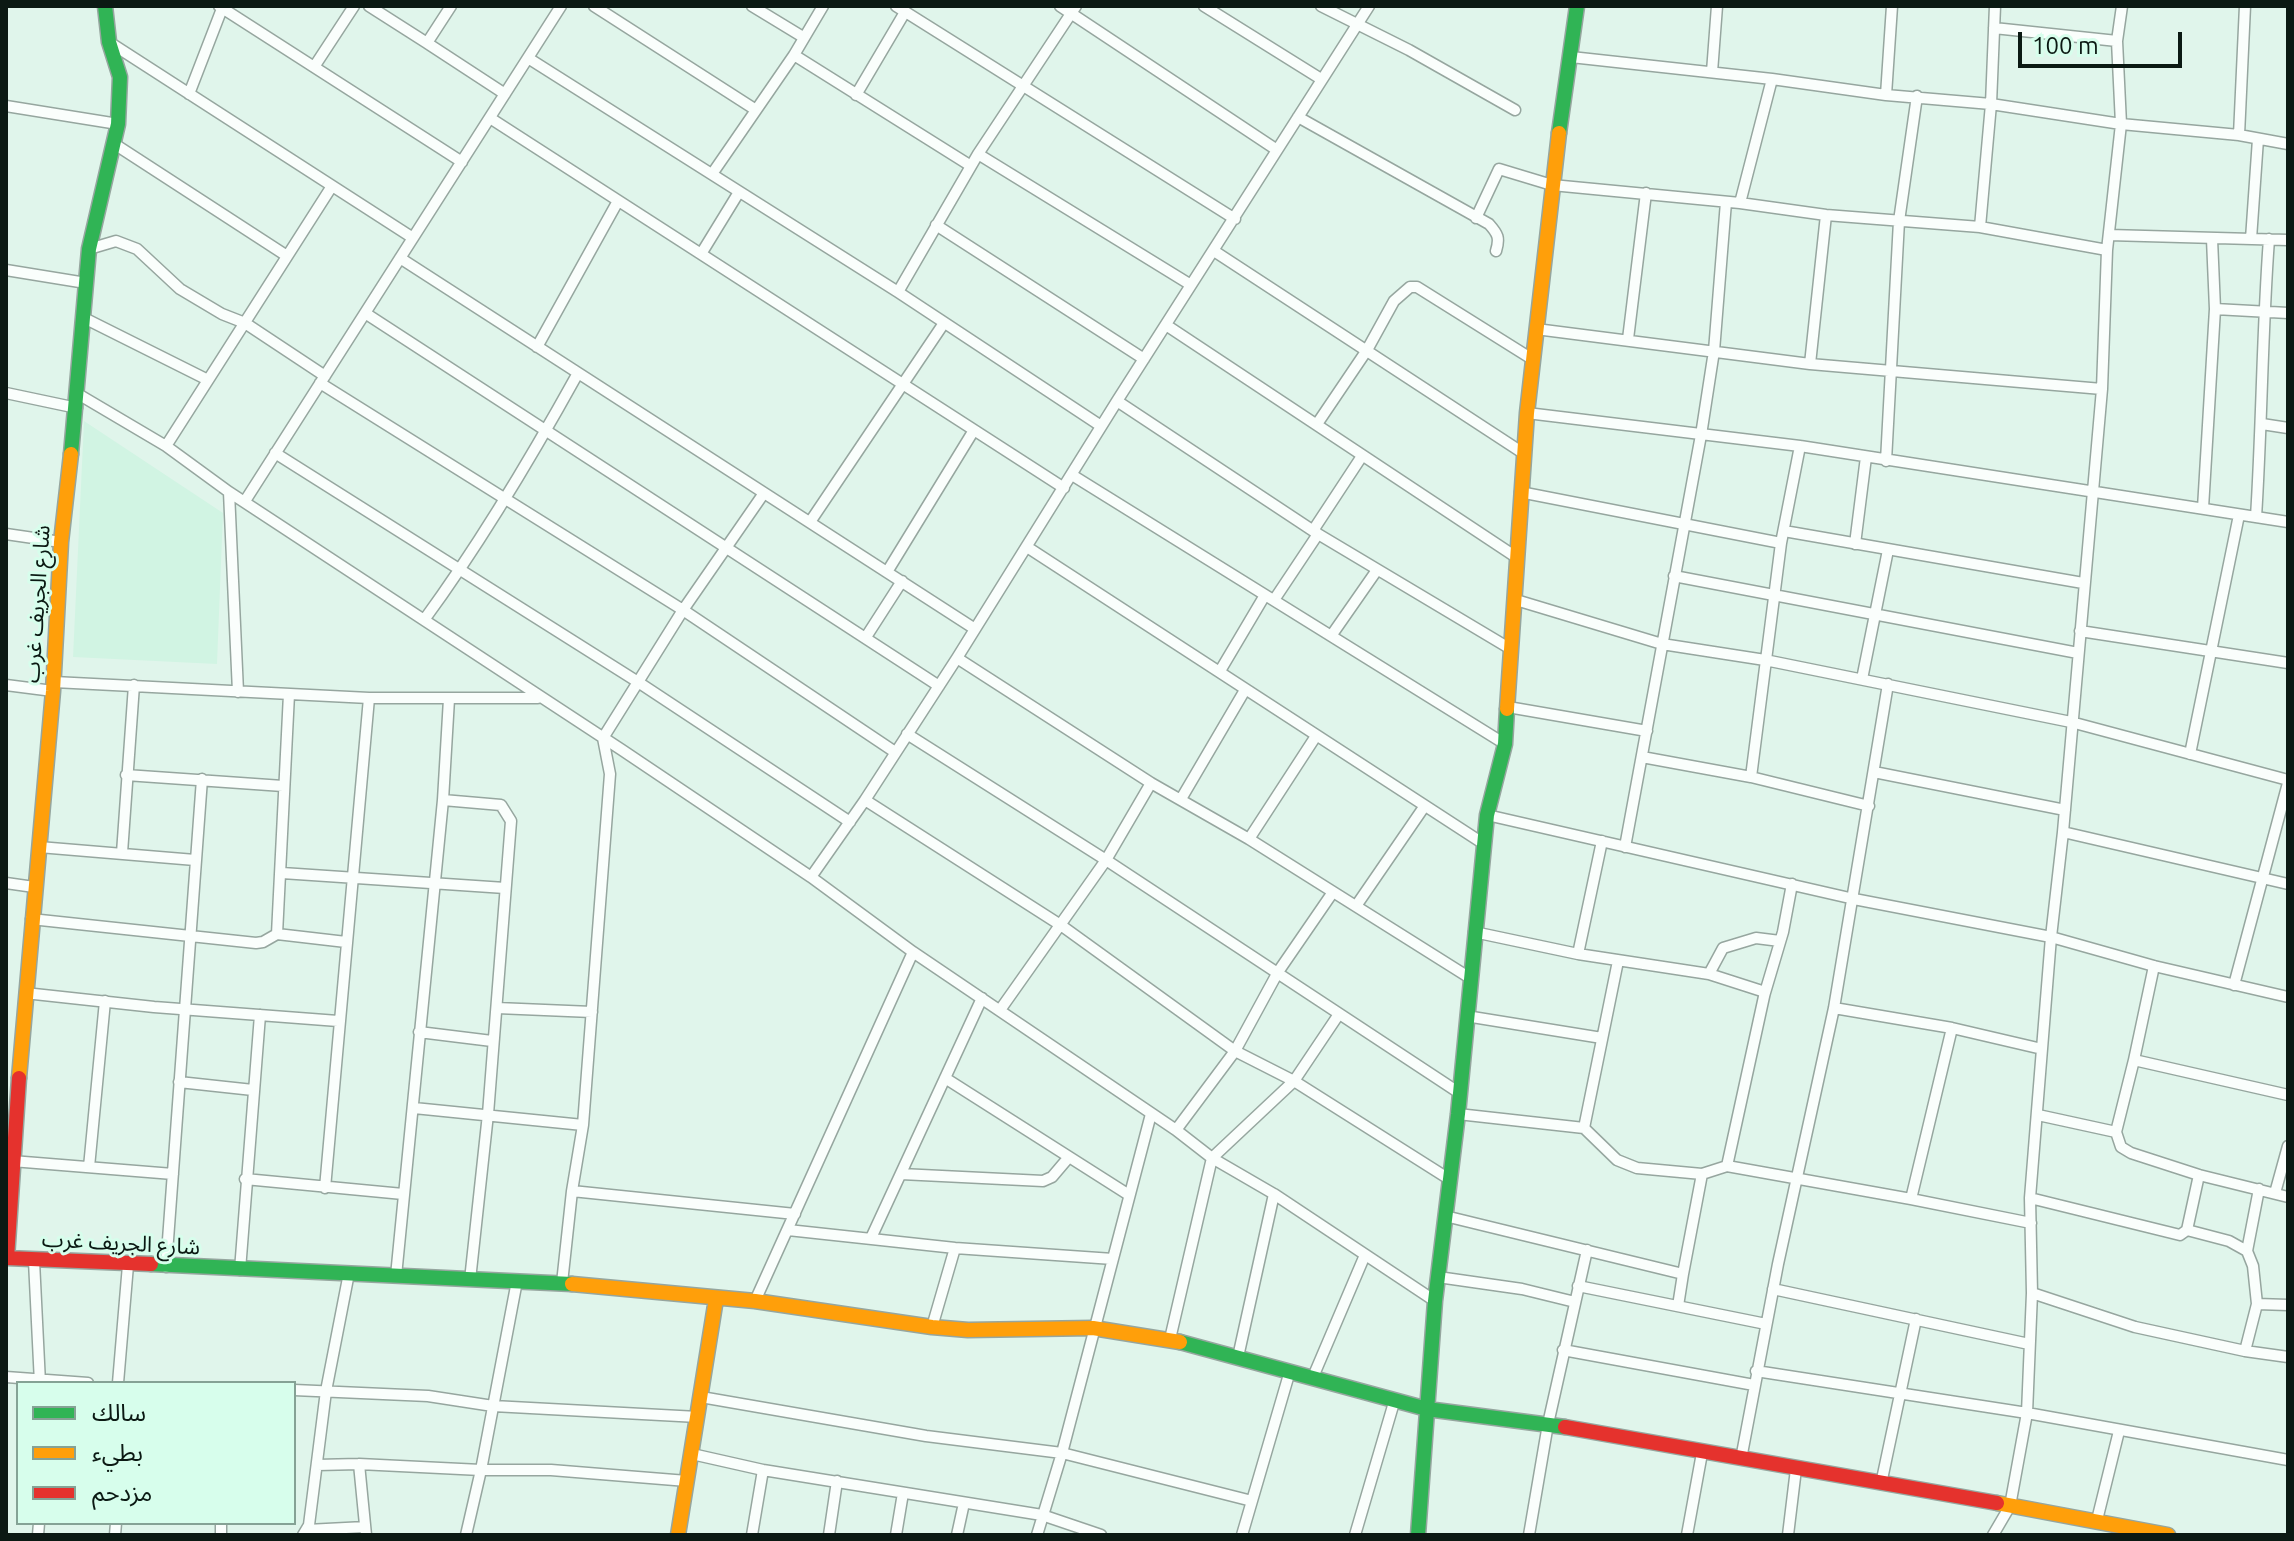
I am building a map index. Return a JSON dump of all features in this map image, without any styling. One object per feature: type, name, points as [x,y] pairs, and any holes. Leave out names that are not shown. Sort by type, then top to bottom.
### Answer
[{"type":"street","name":"شارع الجريف غرب","points":[[105,6],[109,42],[120,77],[118,124],[116,145],[89,249],[78,401],[61,542],[54,686],[31,919],[6,1258],[562,1283],[755,1301],[932,1327],[968,1330],[1093,1328],[1170,1339],[1427,1409],[1548,1424],[2168,1535]]},
{"type":"street","points":[[314,67],[354,6]]},
{"type":"street","points":[[369,6],[505,94]]},
{"type":"street","points":[[427,43],[451,6]]},
{"type":"street","points":[[245,501],[561,6]]},
{"type":"street","points":[[594,6],[756,110]]},
{"type":"street","points":[[752,6],[803,37]]},
{"type":"street","points":[[712,174],[794,55],[823,6]]},
{"type":"street","points":[[1060,6],[1074,10],[1277,150]]},
{"type":"street","points":[[1204,6],[1321,79]]},
{"type":"street","points":[[1321,6],[1358,22],[1515,110]]},
{"type":"street","points":[[811,877],[957,658],[1369,6]]},
{"type":"street","points":[[1418,1535],[1435,1301],[1458,1114],[1474,932],[1487,815],[1505,744],[1509,648],[1516,600],[1520,492],[1532,359],[1577,6]]},
{"type":"street","points":[[1712,72],[1717,6]]},
{"type":"street","points":[[1886,95],[1892,6]]},
{"type":"street","points":[[1980,227],[1991,104],[1995,6]]},
{"type":"street","points":[[1993,1535],[2010,1506],[2027,1413],[2032,1293],[2030,1198],[2102,389],[2107,250],[2121,124],[2117,41],[2122,6]]},
{"type":"street","points":[[2239,135],[2245,6]]},
{"type":"street","points":[[189,94],[222,7],[462,162]]},
{"type":"street","points":[[856,95],[901,9],[1235,219]]},
{"type":"street","points":[[898,292],[978,154],[1074,10]]},
{"type":"street","points":[[1994,28],[2117,41]]},
{"type":"street","points":[[109,42],[413,238]]},
{"type":"street","points":[[794,55],[971,166]]},
{"type":"street","points":[[1571,57],[1886,95],[1991,104],[2121,124],[2239,135],[2288,144]]},
{"type":"street","points":[[528,58],[898,292],[1101,426]]},
{"type":"street","points":[[1740,203],[1772,79]]},
{"type":"street","points":[[1886,461],[1899,221],[1917,96]]},
{"type":"street","points":[[6,106],[118,124]]},
{"type":"street","points":[[1298,117],[1489,224],[1497,233],[1499,241],[1496,251]]},
{"type":"street","points":[[490,118],[1064,488]]},
{"type":"street","points":[[2251,239],[2258,139]]},
{"type":"street","points":[[116,145],[287,256]]},
{"type":"street","points":[[978,154],[1191,285]]},
{"type":"street","points":[[1476,218],[1499,169],[1552,185],[1740,203],[1826,215],[1980,227],[2107,250]]},
{"type":"street","points":[[166,446],[332,186]]},
{"type":"street","points":[[701,254],[739,192]]},
{"type":"street","points":[[1628,339],[1646,193]]},
{"type":"street","points":[[537,347],[618,201]]},
{"type":"street","points":[[1625,847],[1701,435],[1714,351],[1726,202]]},
{"type":"street","points":[[1810,364],[1826,215]]},
{"type":"street","points":[[936,225],[1144,359]]},
{"type":"street","points":[[2109,235],[2288,240]]},
{"type":"street","points":[[2203,508],[2215,309],[2212,239]]},
{"type":"street","points":[[2256,517],[2262,424],[2263,312],[2269,239]]},
{"type":"street","points":[[89,249],[116,241],[137,249],[180,289],[222,314],[245,323],[506,501],[683,610],[895,752]]},
{"type":"street","points":[[1214,251],[1523,453]]},
{"type":"street","points":[[400,258],[975,629]]},
{"type":"street","points":[[6,270],[86,283]]},
{"type":"street","points":[[1317,424],[1367,350],[1394,301],[1410,287],[1417,287],[1532,359]]},
{"type":"street","points":[[2215,309],[2288,313]]},
{"type":"street","points":[[365,313],[939,686]]},
{"type":"street","points":[[84,318],[208,380]]},
{"type":"street","points":[[810,522],[944,323]]},
{"type":"street","points":[[1166,325],[1516,557]]},
{"type":"street","points":[[1536,329],[1891,373],[2102,389]]},
{"type":"street","points":[[424,620],[506,501],[578,373]]},
{"type":"street","points":[[6,393],[78,401],[166,446],[229,492],[811,877],[913,952],[1176,1130],[1212,1158],[1274,1194],[1435,1301]]},
{"type":"street","points":[[1117,401],[1316,532],[1509,648]]},
{"type":"street","points":[[1527,413],[1800,446],[2288,522]]},
{"type":"street","points":[[2262,424],[2288,428]]},
{"type":"street","points":[[887,572],[974,430]]},
{"type":"street","points":[[1751,777],[1781,543],[1800,446]]},
{"type":"street","points":[[275,453],[638,682],[850,822]]},
{"type":"street","points":[[1220,671],[1316,532],[1362,456]]},
{"type":"street","points":[[1855,544],[1866,457]]},
{"type":"street","points":[[1072,475],[1505,744]]},
{"type":"street","points":[[229,492],[238,692]]},
{"type":"street","points":[[1520,492],[1781,543]]},
{"type":"street","points":[[562,1283],[583,1125],[610,774],[603,738],[683,610],[764,493]]},
{"type":"street","points":[[2190,754],[2239,515]]},
{"type":"street","points":[[1784,531],[2083,583]]},
{"type":"street","points":[[6,534],[61,542]]},
{"type":"street","points":[[1027,547],[1484,844]]},
{"type":"street","points":[[1862,679],[1888,550]]},
{"type":"street","points":[[1331,636],[1377,570]]},
{"type":"street","points":[[1674,576],[2078,653]]},
{"type":"street","points":[[866,637],[902,581]]},
{"type":"street","points":[[1516,600],[1662,644],[1765,660],[2071,722],[2288,781],[2234,985]]},
{"type":"street","points":[[2080,631],[2288,663]]},
{"type":"street","points":[[957,658],[1151,783],[1249,839],[1470,978]]},
{"type":"street","points":[[1741,1459],[1756,1371],[1834,1008],[1888,684]]},
{"type":"street","points":[[6,685],[134,685],[369,698],[540,698]]},
{"type":"street","points":[[122,853],[134,685]]},
{"type":"street","points":[[1181,799],[1245,690]]},
{"type":"street","points":[[277,934],[289,694]]},
{"type":"street","points":[[325,1188],[369,698]]},
{"type":"street","points":[[396,1276],[443,800],[449,699]]},
{"type":"street","points":[[1508,707],[1647,731]]},
{"type":"street","points":[[907,734],[1106,860],[1458,1092]]},
{"type":"street","points":[[1249,839],[1316,736]]},
{"type":"street","points":[[1642,757],[1751,777],[1869,806]]},
{"type":"street","points":[[1874,772],[2065,810]]},
{"type":"street","points":[[126,775],[283,786]]},
{"type":"street","points":[[166,1267],[202,779]]},
{"type":"street","points":[[1000,1010],[1106,860],[1151,783]]},
{"type":"street","points":[[443,800],[501,805],[511,821],[488,1114],[470,1280]]},
{"type":"street","points":[[865,800],[1062,926],[1235,1051],[1294,1081],[1449,1179]]},
{"type":"street","points":[[1356,906],[1424,807]]},
{"type":"street","points":[[1487,815],[1854,899],[2051,937],[2154,966],[2288,997]]},
{"type":"street","points":[[2063,832],[2288,884]]},
{"type":"street","points":[[1578,954],[1602,841]]},
{"type":"street","points":[[39,847],[195,860]]},
{"type":"street","points":[[282,873],[505,888]]},
{"type":"street","points":[[6,883],[34,887]]},
{"type":"street","points":[[1727,1166],[1792,884]]},
{"type":"street","points":[[1176,1130],[1235,1051],[1278,972],[1333,892]]},
{"type":"street","points":[[31,919],[256,943],[277,934],[346,942]]},
{"type":"street","points":[[1474,932],[1578,954],[1709,974],[1765,992]]},
{"type":"street","points":[[1709,974],[1723,948],[1756,938],[1780,941]]},
{"type":"street","points":[[755,1301],[913,952]]},
{"type":"street","points":[[1584,1128],[1618,961]]},
{"type":"street","points":[[2154,966],[2116,1132],[2121,1147],[2199,1175],[2288,1197]]},
{"type":"street","points":[[25,993],[338,1021]]},
{"type":"street","points":[[871,1238],[982,998]]},
{"type":"street","points":[[89,1167],[105,1001]]},
{"type":"street","points":[[497,1008],[592,1012]]},
{"type":"street","points":[[1834,1008],[1952,1028],[2042,1049]]},
{"type":"street","points":[[1170,1339],[1212,1158],[1294,1081],[1339,1014]]},
{"type":"street","points":[[240,1270],[260,1015]]},
{"type":"street","points":[[1466,1016],[1602,1038]]},
{"type":"street","points":[[1911,1199],[1952,1028]]},
{"type":"street","points":[[419,1032],[492,1041]]},
{"type":"street","points":[[2134,1060],[2288,1095]]},
{"type":"street","points":[[945,1078],[1129,1195]]},
{"type":"street","points":[[179,1082],[253,1090]]},
{"type":"street","points":[[414,1108],[583,1125]]},
{"type":"street","points":[[1037,1535],[1062,1453],[1151,1114]]},
{"type":"street","points":[[1458,1114],[1584,1128],[1617,1160],[1637,1168],[1702,1174],[1727,1166],[2031,1223]]},
{"type":"street","points":[[2038,1115],[2116,1132]]},
{"type":"street","points":[[2275,1193],[2288,1146]]},
{"type":"street","points":[[901,1174],[1043,1181],[1052,1177],[1069,1157]]},
{"type":"street","points":[[12,1161],[173,1174]]},
{"type":"street","points":[[1678,1306],[1702,1174]]},
{"type":"street","points":[[2030,1198],[2180,1235],[2187,1230],[2199,1175]]},
{"type":"street","points":[[245,1179],[403,1194]]},
{"type":"street","points":[[2245,1351],[2257,1304],[2253,1266],[2247,1251],[2259,1189]]},
{"type":"street","points":[[572,1191],[795,1214]]},
{"type":"street","points":[[1238,1357],[1274,1194]]},
{"type":"street","points":[[1445,1216],[1683,1274]]},
{"type":"street","points":[[788,1230],[955,1248],[1113,1259]]},
{"type":"street","points":[[2187,1230],[2229,1241],[2247,1251]]},
{"type":"street","points":[[932,1327],[955,1248]]},
{"type":"street","points":[[1529,1535],[1563,1350],[1587,1250]]},
{"type":"street","points":[[1313,1377],[1365,1255]]},
{"type":"street","points":[[6,1377],[40,1381],[34,1261]]},
{"type":"street","points":[[118,1381],[128,1265]]},
{"type":"street","points":[[349,1273],[326,1391],[305,1533],[366,1531],[359,1464]]},
{"type":"street","points":[[1438,1277],[1522,1289],[1575,1302]]},
{"type":"street","points":[[466,1535],[517,1281]]},
{"type":"street","points":[[1578,1286],[1766,1324]]},
{"type":"street","points":[[1773,1289],[2029,1344]]},
{"type":"street","points":[[2032,1293],[2135,1327],[2288,1357]]},
{"type":"street","points":[[678,1535],[716,1299]]},
{"type":"street","points":[[2257,1304],[2288,1305]]},
{"type":"street","points":[[1881,1484],[1916,1319]]},
{"type":"street","points":[[1563,1350],[1754,1385]]},
{"type":"street","points":[[1242,1535],[1290,1371]]},
{"type":"street","points":[[1756,1371],[2027,1413],[2288,1460]]},
{"type":"street","points":[[296,1390],[428,1396],[493,1406],[698,1417]]},
{"type":"street","points":[[701,1397],[926,1436],[1062,1453],[1252,1501]]},
{"type":"street","points":[[1355,1535],[1395,1399]]},
{"type":"street","points":[[2097,1520],[2119,1431]]},
{"type":"street","points":[[1687,1535],[1702,1453]]},
{"type":"street","points":[[692,1454],[763,1470],[1042,1515],[1101,1535]]},
{"type":"street","points":[[317,1465],[551,1470],[687,1481]]},
{"type":"street","points":[[1788,1535],[1796,1469]]},
{"type":"street","points":[[752,1535],[763,1470]]},
{"type":"street","points":[[829,1535],[837,1481]]},
{"type":"street","points":[[896,1535],[903,1493]]},
{"type":"street","points":[[957,1535],[964,1503]]},
{"type":"shaded area","points":[[84,421],[223,513],[217,664],[73,657]]},
{"type":"traffic: fast","points":[[71,454],[89,249],[118,124],[120,77],[109,42],[105,6]]},
{"type":"traffic: fast","points":[[1559,133],[1577,6]]},
{"type":"traffic: fast","points":[[1418,1535],[1435,1301],[1458,1114],[1487,815],[1505,744],[1507,709]]},
{"type":"traffic: fast","points":[[151,1264],[572,1284]]},
{"type":"traffic: fast","points":[[1180,1342],[1427,1409],[1565,1427]]},
{"type":"traffic: slow","points":[[1507,709],[1527,413],[1559,133]]},
{"type":"traffic: slow","points":[[19,1078],[53,691],[61,542],[71,454]]},
{"type":"traffic: slow","points":[[572,1284],[755,1301],[932,1327],[968,1330],[1093,1328],[1180,1342]]},
{"type":"traffic: slow","points":[[678,1535],[716,1299]]},
{"type":"traffic: slow","points":[[1997,1503],[2168,1535]]},
{"type":"traffic: jam","points":[[19,1078],[7,1258],[151,1264]]},
{"type":"traffic: jam","points":[[1565,1427],[1997,1503]]}]
